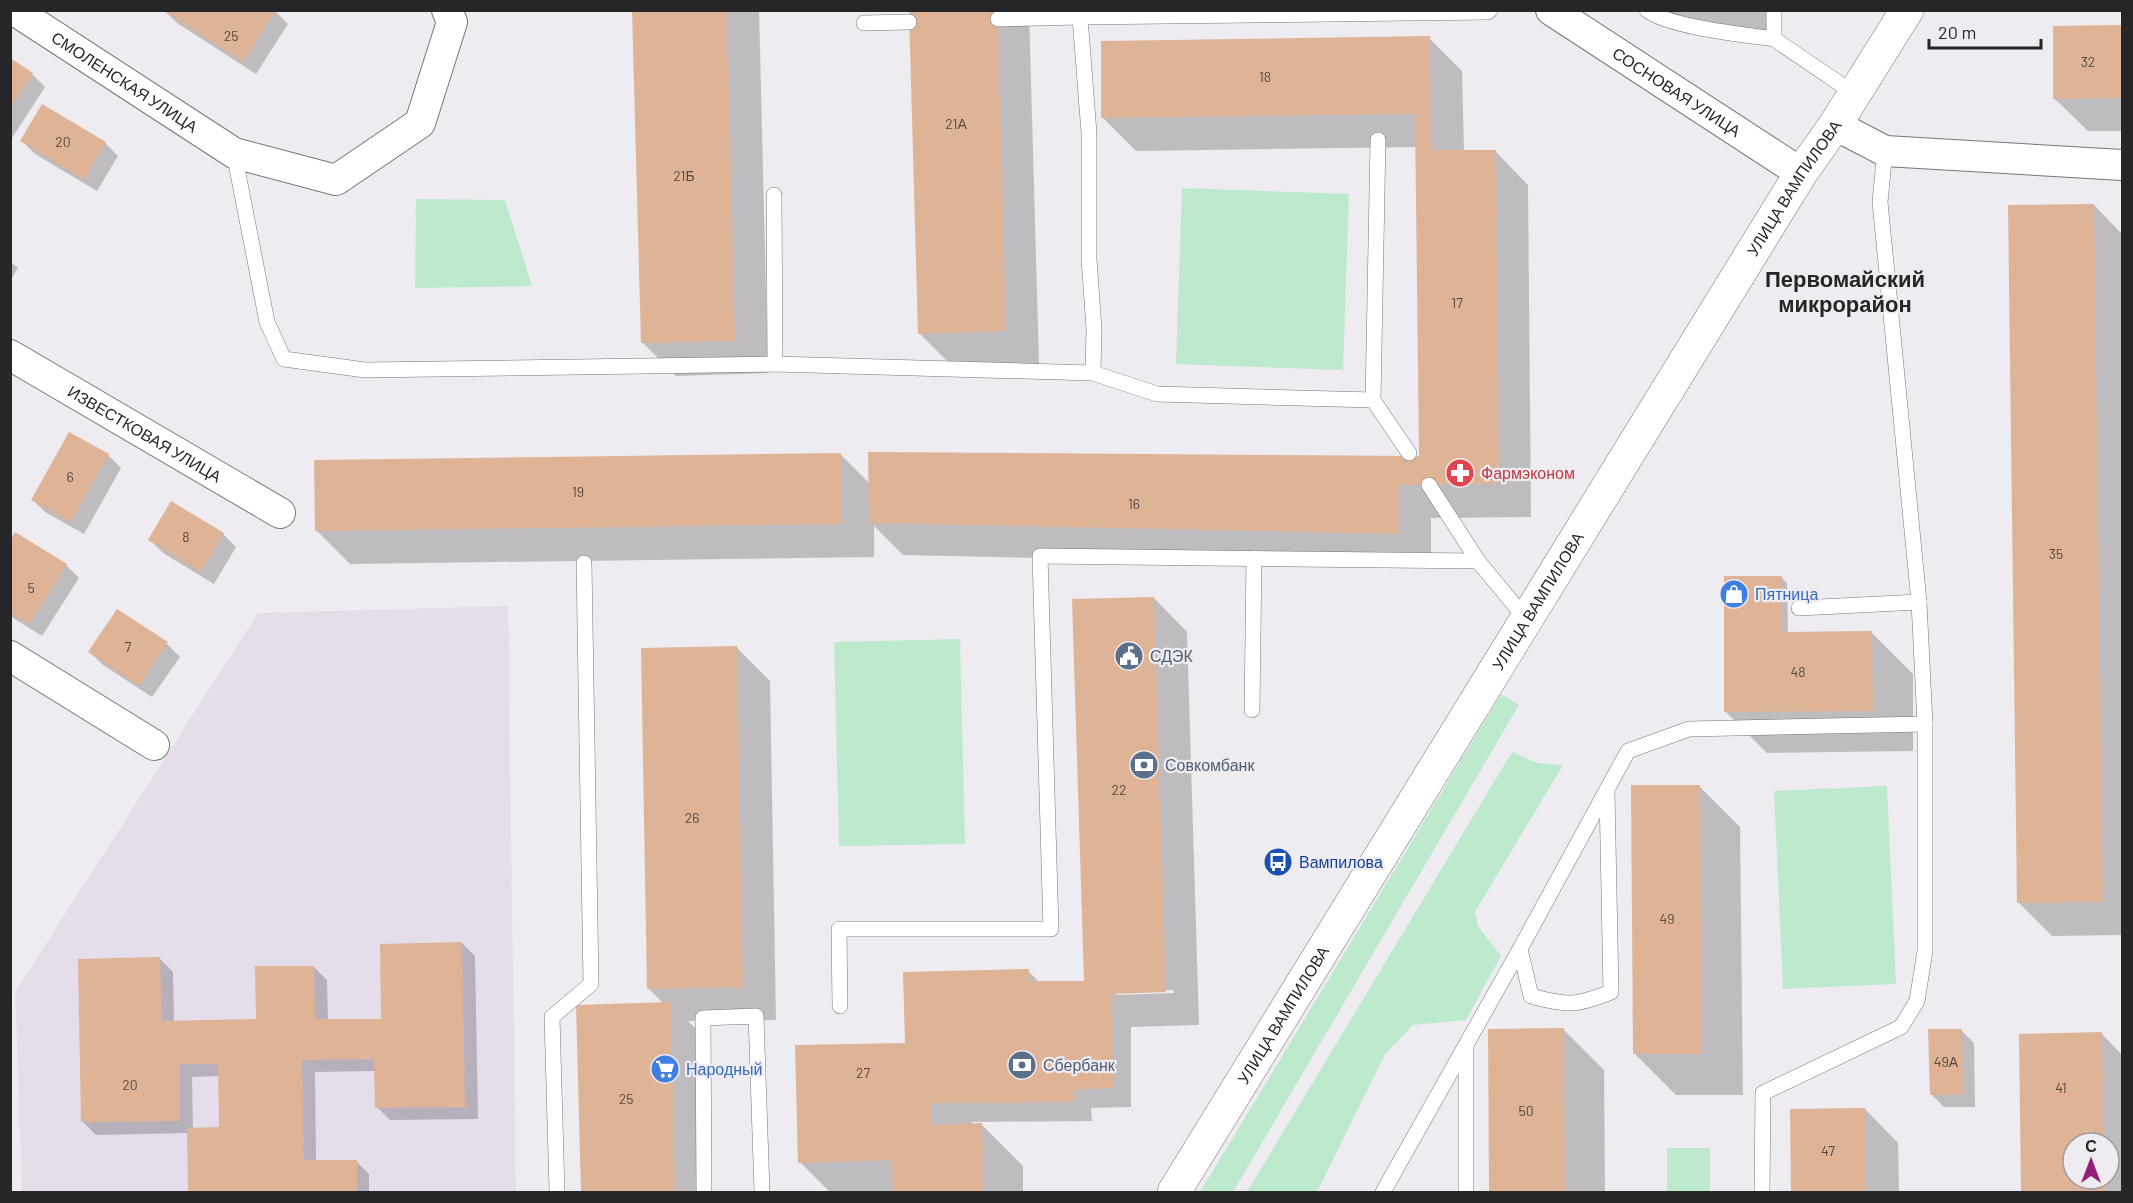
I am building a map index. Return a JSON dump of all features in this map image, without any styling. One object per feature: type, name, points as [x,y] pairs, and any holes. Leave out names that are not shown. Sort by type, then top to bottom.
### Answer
[{"type":"street","name":"СМОЛЕНСКАЯ УЛИЦА","points":[[14,10],[234,153],[336,180],[420,123],[452,22],[447,10]]},
{"type":"street","name":"СОСНОВАЯ УЛИЦА","points":[[1551,10],[1801,173]]},
{"type":"street","name":"УЛИЦА ВАМПИЛОВА","points":[[1174,1192],[1801,173],[1835,125],[1907,10]]},
{"type":"street","points":[[1835,125],[1885,151],[2122,165]]},
{"type":"street","name":"ИЗВЕСТКОВАЯ УЛИЦА","points":[[10,355],[280,513]]},
{"type":"street","points":[[10,656],[154,745]]},
{"type":"lane","points":[[998,19],[1488,12],[1491,10]]},
{"type":"lane","points":[[1647,10],[1673,22],[1774,39],[1855,94]]},
{"type":"lane","points":[[1773,10],[1774,39]]},
{"type":"lane","points":[[1080,17],[1089,133],[1089,259],[1094,329],[1093,373]]},
{"type":"lane","points":[[864,23],[909,22]]},
{"type":"lane","points":[[1378,140],[1373,400],[1409,453]]},
{"type":"lane","points":[[1762,1192],[1763,1093],[1901,1027],[1917,1001],[1925,951],[1925,724],[1919,602],[1880,202],[1885,151]]},
{"type":"lane","points":[[234,153],[267,322],[284,359],[365,370],[775,364],[1093,373],[1157,394],[1373,400]]},
{"type":"lane","points":[[774,195],[775,364]]},
{"type":"lane","points":[[1429,485],[1478,561],[1526,619]]},
{"type":"lane","points":[[840,1006],[839,929],[1051,929],[1040,556],[1478,561]]},
{"type":"lane","points":[[1252,710],[1254,558]]},
{"type":"lane","points":[[557,1192],[552,1017],[591,984],[584,563]]},
{"type":"lane","points":[[1799,608],[1919,602]]},
{"type":"lane","points":[[1383,1192],[1628,751],[1689,729],[1925,724]]},
{"type":"lane","points":[[1520,949],[1531,996],[1557,1003],[1582,1003],[1611,992],[1606,789]]},
{"type":"lane","points":[[704,1192],[703,1018],[756,1016],[762,1192]]},
{"type":"lane","points":[[1466,1043],[1466,1192]]},
{"type":"shaded area","points":[[508,606],[516,1192],[22,1192],[15,992],[258,613]]},
{"type":"green space","points":[[1182,188],[1349,194],[1343,370],[1176,364]]},
{"type":"green space","points":[[416,199],[505,200],[532,286],[415,288]]},
{"type":"green space","points":[[960,639],[965,844],[839,846],[834,642]]},
{"type":"green space","points":[[1501,694],[1519,705],[1233,1192],[1200,1192]]},
{"type":"green space","points":[[1512,752],[1537,763],[1563,765],[1475,912],[1478,926],[1501,956],[1466,1020],[1413,1025],[1385,1054],[1317,1192],[1247,1192]]},
{"type":"green space","points":[[1887,786],[1896,984],[1783,989],[1774,791]]},
{"type":"green space","points":[[1667,1148],[1710,1148],[1710,1192],[1667,1192]]},
{"type":"building","points":[[162,10],[276,10],[243,62]]},
{"type":"building","points":[[632,10],[727,10],[735,341],[641,343]]},
{"type":"building","points":[[909,10],[998,10],[1006,331],[918,334]]},
{"type":"building","points":[[2122,25],[2122,98],[2053,99],[2053,26]]},
{"type":"building","points":[[1430,36],[1431,150],[1496,150],[1499,484],[1399,485],[1399,534],[869,523],[868,452],[1419,456],[1415,114],[1101,118],[1101,41]]},
{"type":"building","points":[[10,58],[33,73],[10,107]]},
{"type":"building","points":[[42,104],[106,142],[84,180],[20,141]]},
{"type":"building","points":[[2094,204],[2103,902],[2017,903],[2008,205]]},
{"type":"building","points":[[69,432],[109,454],[71,522],[31,500]]},
{"type":"building","points":[[841,453],[841,524],[315,531],[314,460]]},
{"type":"building","points":[[171,501],[224,533],[201,572],[148,540]]},
{"type":"building","points":[[15,532],[67,564],[29,624],[10,613],[10,540]]},
{"type":"building","points":[[1724,576],[1782,576],[1782,632],[1872,631],[1873,711],[1724,712]]},
{"type":"building","points":[[1154,597],[1166,992],[1112,994],[1113,1088],[1073,1090],[1073,1102],[932,1103],[932,1125],[982,1123],[984,1192],[893,1192],[892,1160],[798,1163],[795,1045],[905,1043],[903,972],[1029,969],[1029,981],[1084,981],[1072,599]]},
{"type":"building","points":[[117,609],[168,642],[139,686],[88,652]]},
{"type":"building","points":[[737,646],[743,987],[647,989],[641,648]]},
{"type":"building","points":[[1631,785],[1700,785],[1702,1054],[1633,1054]]},
{"type":"building","points":[[462,942],[465,1107],[375,1108],[374,1059],[302,1060],[304,1160],[357,1160],[357,1192],[188,1192],[187,1128],[219,1127],[218,1064],[180,1064],[180,1121],[81,1122],[78,959],[160,957],[162,1021],[256,1019],[255,966],[314,966],[315,1019],[381,1019],[380,944]]},
{"type":"building","points":[[671,1002],[675,1192],[581,1192],[576,1005]]},
{"type":"building","points":[[1564,1028],[1565,1192],[1489,1192],[1488,1029]]},
{"type":"building","points":[[1928,1029],[1962,1029],[1963,1094],[1930,1095]]},
{"type":"building","points":[[2102,1032],[2104,1131],[2061,1131],[2061,1191],[2105,1192],[2021,1192],[2019,1034]]},
{"type":"building","points":[[1865,1108],[1866,1192],[1791,1192],[1790,1109]]},
{"type":"place","name":"Фармэконом","points":[[1460,473]]},
{"type":"place","name":"Пятница","points":[[1734,594]]},
{"type":"place","name":"СДЭК","points":[[1129,656]]},
{"type":"place","name":"Совкомбанк","points":[[1144,765]]},
{"type":"place","name":"Вампилова","points":[[1278,862]]},
{"type":"place","name":"Сбербанк","points":[[1022,1065]]},
{"type":"place","name":"Народный","points":[[665,1069]]},
{"type":"district","name":"Первомайский микрорайон","points":[[1845,292]]}]
